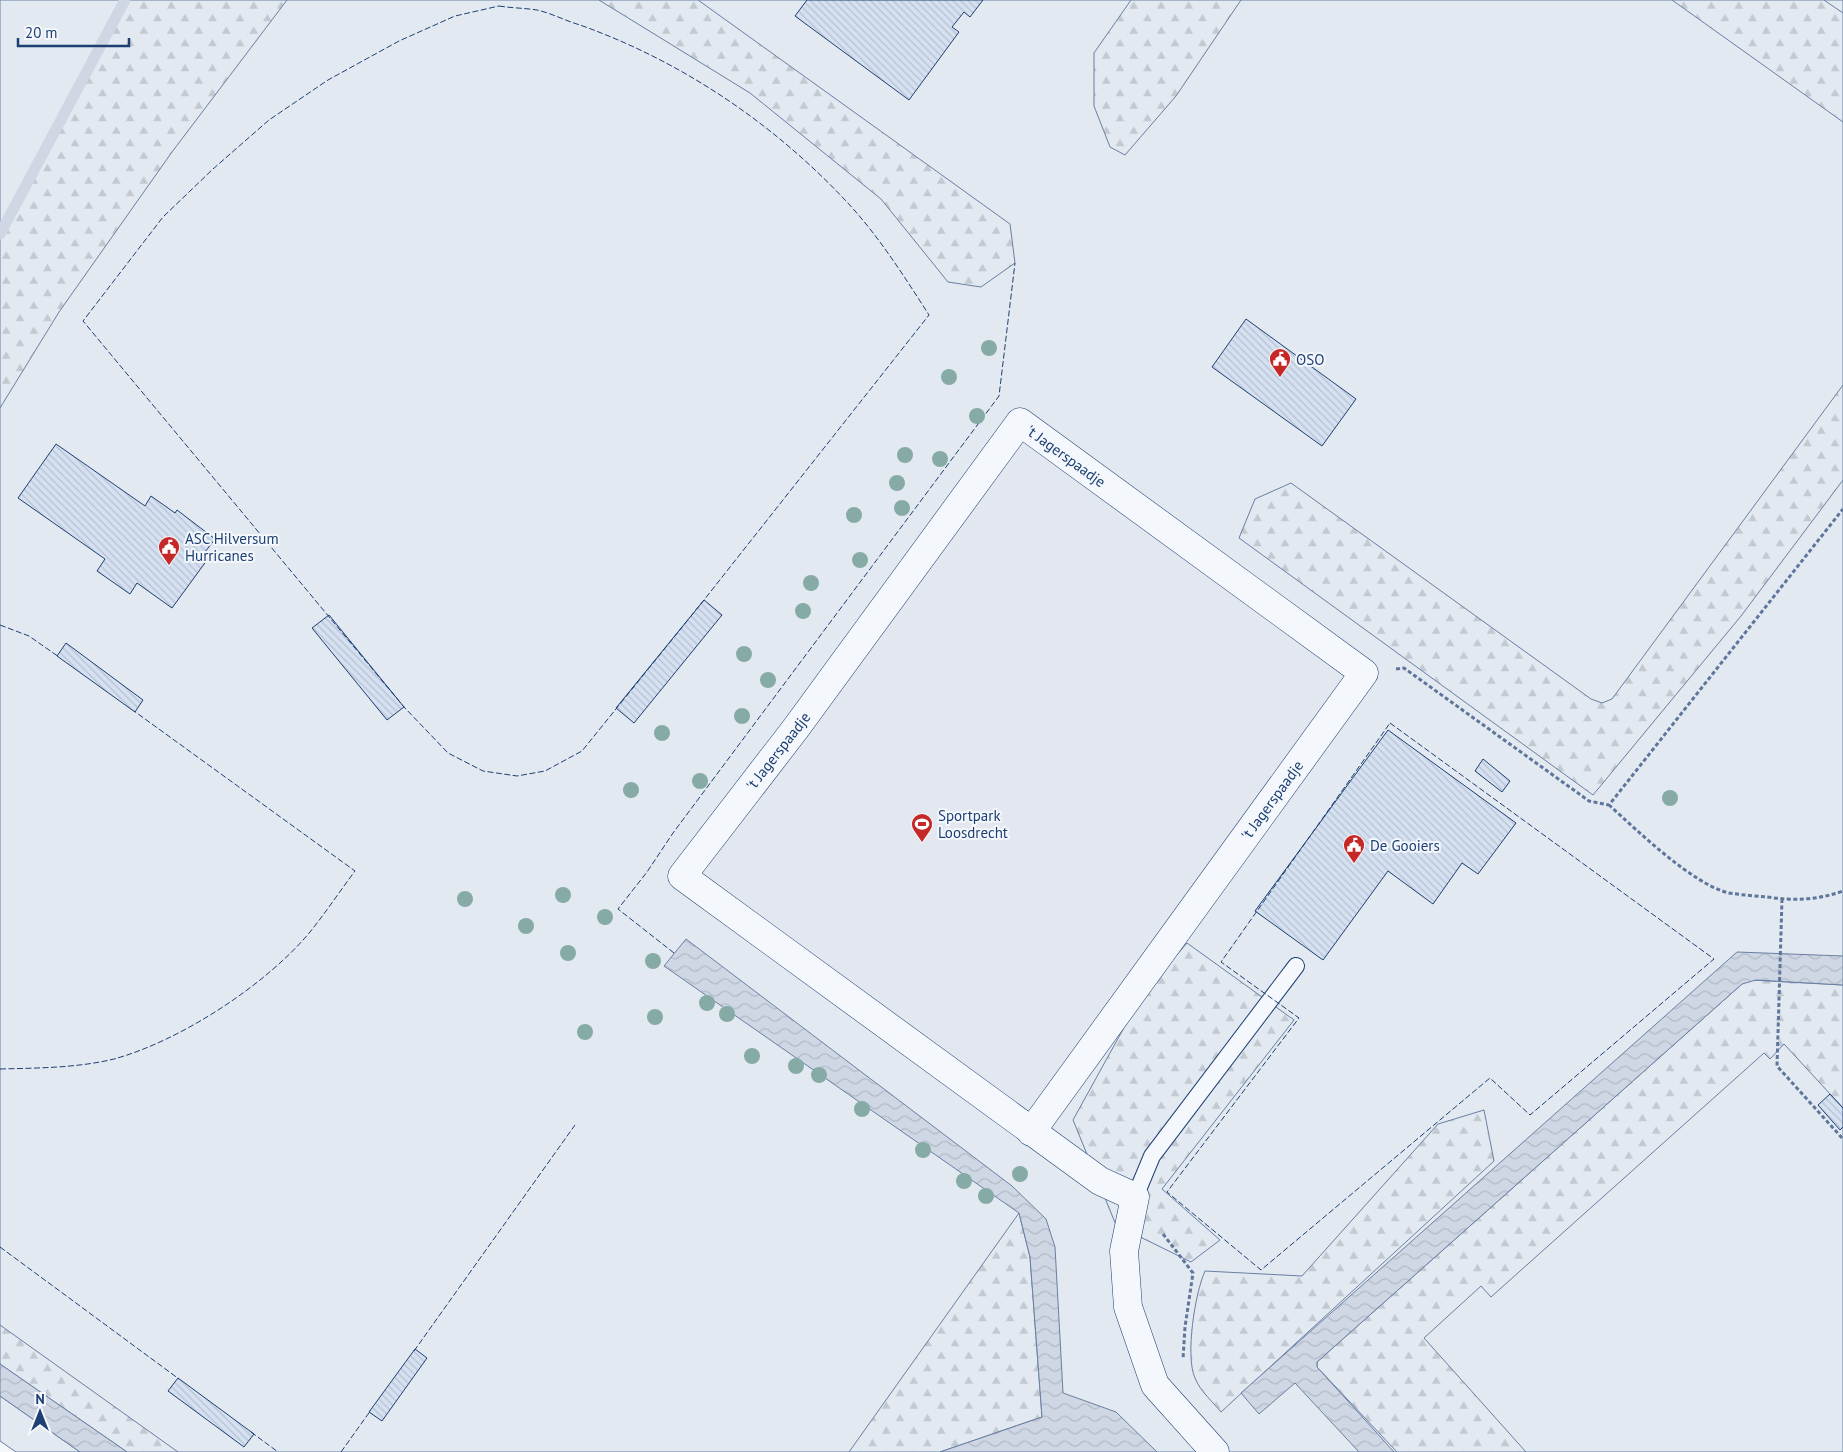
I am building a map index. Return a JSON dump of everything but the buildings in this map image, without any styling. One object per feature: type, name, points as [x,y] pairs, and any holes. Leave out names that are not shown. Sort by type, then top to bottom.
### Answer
[{"type":"street","name":"'t Jagerspaadje","points":[[1031,1132],[1364,673],[1020,422],[796,728],[682,876],[1031,1132],[1100,1181],[1135,1198]]},
{"type":"street","points":[[1135,1198],[1124,1251],[1128,1308],[1155,1385],[1215,1452]]},
{"type":"lane","points":[[1135,1198],[1152,1156],[1296,966]]},
{"type":"path","points":[[1609,805],[1843,509]]},
{"type":"path","points":[[1364,673],[1404,668],[1589,801],[1609,805],[1650,842],[1697,877],[1728,892],[1782,899],[1814,899],[1843,891]]},
{"type":"path","points":[[1782,899],[1777,1066],[1843,1139]]},
{"type":"path","points":[[1135,1198],[1193,1273],[1185,1327],[1183,1358],[1185,1366]]},
{"type":"green space","points":[[0,0],[130,0],[0,231]]},
{"type":"green space","points":[[130,0],[287,0],[172,152],[59,312],[0,408],[0,231]]},
{"type":"green space","name":"Sportpark Loosdrecht","points":[[206,0],[1843,0],[1843,1452],[166,1452],[0,1335],[0,351]]},
{"type":"green space","points":[[599,0],[698,0],[1010,224],[1015,263],[981,287],[948,282],[881,199],[750,93]]},
{"type":"green space","points":[[1131,0],[1241,0],[1176,96],[1125,155],[1110,147],[1094,106],[1094,53]]},
{"type":"green space","points":[[1672,0],[1824,0],[1843,13],[1843,122]]},
{"type":"green space","points":[[1843,385],[1843,480],[1741,616],[1593,795],[1239,538],[1255,499],[1291,483],[1591,699],[1602,703],[1612,699]]},
{"type":"green space","points":[[1187,943],[1294,1020],[1162,1189],[1220,1240],[1191,1262],[1116,1225],[1073,1120],[1142,995]]},
{"type":"green space","points":[[1750,980],[1843,985],[1843,1108],[1784,1044],[1770,1059],[1764,1053],[1491,1297],[1481,1286],[1424,1338],[1526,1452],[1397,1452],[1317,1367],[1317,1362],[1742,984]]},
{"type":"green space","points":[[1484,1110],[1494,1161],[1221,1412],[1200,1387],[1192,1368],[1192,1324],[1201,1281],[1205,1271],[1302,1276],[1438,1124]]},
{"type":"green space","points":[[1019,1213],[1030,1257],[1042,1417],[940,1452],[849,1452]]},
{"type":"green space","points":[[0,1325],[178,1452],[127,1452],[0,1364]]},
{"type":"green space","points":[[0,1396],[80,1452],[16,1452],[0,1441]]},
{"type":"shaded area","points":[[1020,422],[1364,673],[1031,1132],[682,876]]},
{"type":"water","points":[[686,939],[1012,1186],[1046,1219],[1055,1247],[1063,1393],[1116,1412],[1157,1452],[940,1452],[1042,1417],[1030,1257],[1019,1213],[664,966]]},
{"type":"water","points":[[1737,952],[1843,956],[1843,985],[1756,980],[1742,984],[1317,1362],[1317,1367],[1394,1452],[1359,1452],[1295,1383],[1259,1414],[1241,1393]]},
{"type":"water","points":[[0,1364],[127,1452],[80,1452],[0,1396]]},
{"type":"waterway","points":[[0,234],[125,0]]},
{"type":"fence","points":[[499,6],[542,11],[580,25],[654,57],[724,97],[788,146],[846,201],[890,256],[929,315],[582,751],[545,771],[517,776],[483,771],[448,753],[404,707],[83,321],[163,217],[213,169],[269,120],[328,80],[399,41],[455,16],[499,6]]},
{"type":"fence","points":[[674,953],[618,909],[999,396],[1015,263]]},
{"type":"fence","points":[[0,625],[29,636],[59,657]]},
{"type":"fence","points":[[0,1069],[72,1066],[114,1059],[140,1051],[193,1025],[246,991],[292,952],[310,932],[355,871],[134,711]]},
{"type":"fence","points":[[1390,723],[1714,959],[1530,1115],[1490,1078],[1261,1270],[1167,1192],[1299,1018],[1221,962],[1390,723]]},
{"type":"fence","points":[[414,1351],[575,1125]]},
{"type":"fence","points":[[0,1247],[179,1379]]},
{"type":"fence","points":[[341,1452],[371,1410]]},
{"type":"fence","points":[[251,1432],[278,1452]]},
{"type":"place","name":"OSO","points":[[1280,378]]},
{"type":"place","name":"ASC Hilversum Hurricanes","points":[[169,566]]},
{"type":"place","name":"Sportpark Loosdrecht","points":[[922,843]]},
{"type":"place","name":"De Gooiers","points":[[1354,864]]}]
